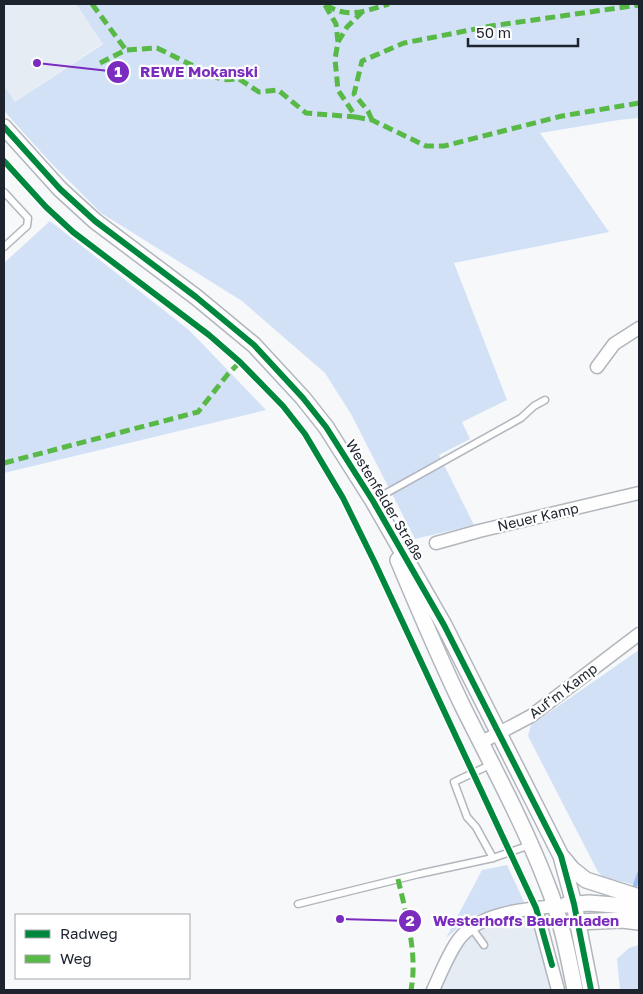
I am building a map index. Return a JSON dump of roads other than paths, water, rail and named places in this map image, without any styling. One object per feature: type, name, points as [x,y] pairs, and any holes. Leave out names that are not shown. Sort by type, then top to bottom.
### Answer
[{"type":"street","name":"Westenfelder Straße","points":[[4,127],[60,189],[95,221],[196,297],[254,345],[303,398],[326,427],[373,501],[444,625],[562,856],[578,922],[591,990]]},
{"type":"street","points":[[598,367],[614,344],[639,328]]},
{"type":"street","name":"Neuer Kamp","points":[[436,543],[639,493]]},
{"type":"street","name":"Westenfelder Straße","points":[[373,501],[428,632],[464,710],[493,764],[547,884],[555,906],[576,990]]},
{"type":"street","name":"Auf'm Kamp","points":[[482,742],[531,716],[639,634]]},
{"type":"street","points":[[562,856],[572,869],[586,880],[639,898]]},
{"type":"street","points":[[434,990],[454,947],[460,937],[471,927],[496,917],[520,910],[536,908],[589,903],[639,907]]},
{"type":"street","points":[[555,906],[578,922],[622,920],[639,922]]},
{"type":"street","points":[[536,908],[558,990]]},
{"type":"lane","points":[[4,192],[28,218],[27,226],[4,246]]},
{"type":"lane","points":[[373,501],[521,418],[534,406],[545,400]]},
{"type":"lane","points":[[493,764],[454,782],[467,817],[476,827],[493,858]]},
{"type":"lane","points":[[298,904],[493,858],[530,845]]},
{"type":"lane","points":[[471,927],[484,945]]},
{"type":"waterway","points":[[635,886],[639,874]]},
{"type":"place","name":"REWE Mokanski","points":[[37,63]]},
{"type":"place","name":"Westerhoffs Bauernladen","points":[[340,919]]}]
